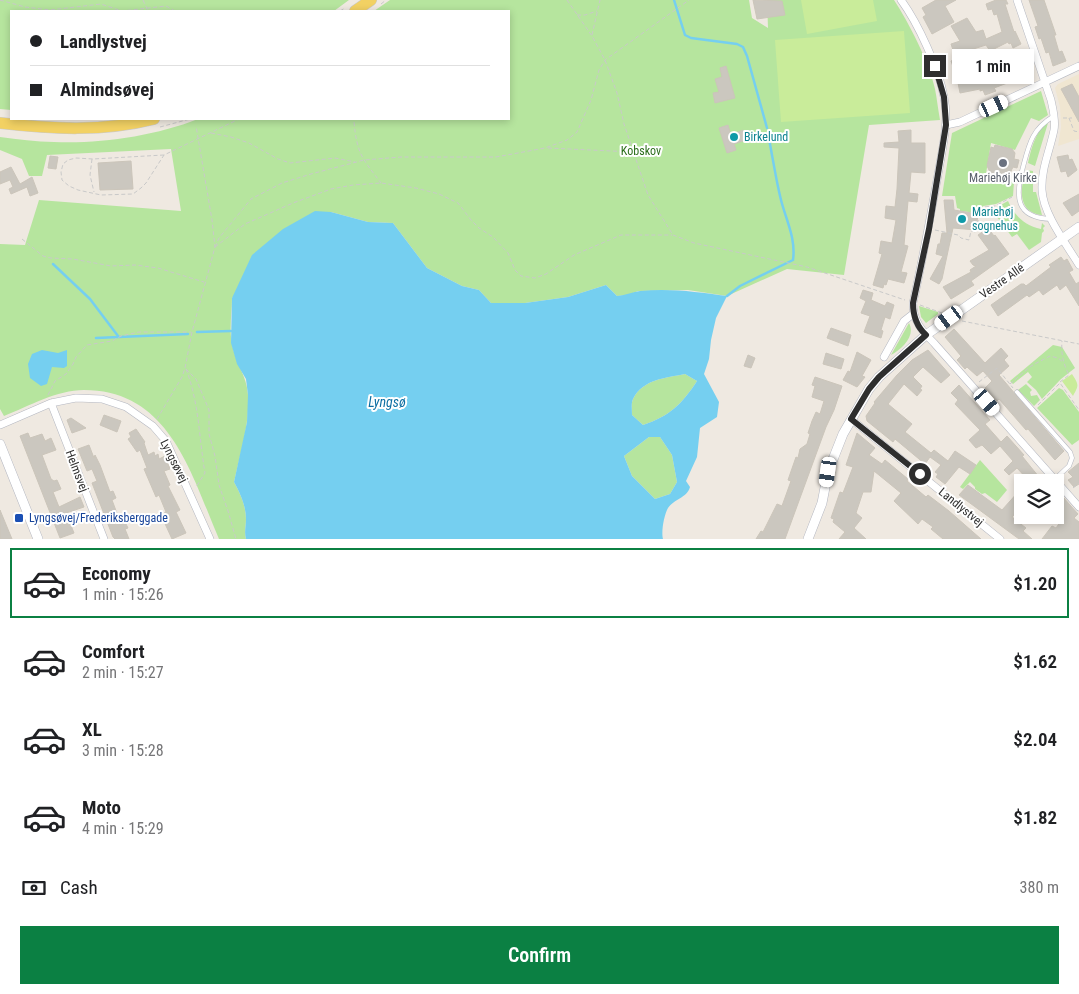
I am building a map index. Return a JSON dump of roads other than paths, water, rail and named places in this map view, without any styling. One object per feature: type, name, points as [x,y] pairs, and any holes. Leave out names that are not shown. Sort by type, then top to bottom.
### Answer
[{"type":"main road","points":[[356,10],[370,0]]},
{"type":"main road","points":[[0,123],[68,129],[107,127],[148,120]]},
{"type":"street","points":[[901,0],[922,36],[935,66],[944,97],[946,125],[929,229],[913,303],[913,314],[921,330],[1050,474]]},
{"type":"street","points":[[1017,0],[1045,82],[1054,117],[1055,129],[1044,166],[1042,192],[1052,219],[1079,265]]},
{"type":"street","points":[[946,125],[960,122],[1079,66]]},
{"type":"street","name":"Vestre Allé","points":[[810,538],[822,503],[828,472],[843,434],[869,389],[879,377],[926,335],[1079,227]]},
{"type":"street","points":[[884,358],[904,321],[913,314]]},
{"type":"street","name":"Lyngsøvej","points":[[0,425],[51,403],[76,398],[102,399],[126,407],[153,426],[166,441],[210,539]]},
{"type":"street","name":"Helmsvej","points":[[51,403],[104,539]]},
{"type":"street","name":"Landlystvej","points":[[851,419],[1000,539]]},
{"type":"street","points":[[0,444],[38,539]]},
{"type":"street","points":[[1064,490],[1079,507]]},
{"type":"lane","points":[[1052,219],[1031,215],[1023,208],[1018,195],[1019,179],[1027,149],[1042,123],[1054,117]]},
{"type":"lane","points":[[1017,392],[1070,452],[1072,458],[1070,466],[1060,474]]},
{"type":"water","name":"Lyngsø","points":[[315,211],[331,212],[368,222],[393,223],[427,268],[462,286],[479,290],[491,303],[525,303],[568,297],[606,285],[617,296],[640,291],[673,290],[727,296],[716,318],[709,359],[704,374],[719,402],[717,417],[700,428],[697,457],[686,481],[690,487],[686,494],[668,508],[663,524],[663,539],[246,539],[245,509],[234,482],[247,422],[248,395],[246,379],[237,364],[231,343],[232,298],[252,255],[283,229]],"holes":[[[685,374],[697,381],[680,403],[668,413],[643,425],[632,415],[633,399],[643,387],[656,380]],[[649,437],[660,437],[672,455],[677,482],[670,494],[655,499],[632,476],[624,456]]]},
{"type":"water","points":[[42,350],[58,353],[67,350],[67,366],[64,368],[52,367],[47,384],[41,386],[30,378],[28,364],[32,354]]},
{"type":"waterway","points":[[674,0],[685,35],[691,38],[737,44],[743,47],[767,128]]},
{"type":"waterway","points":[[727,296],[740,286],[793,260],[792,237],[779,192],[769,139]]},
{"type":"waterway","points":[[53,264],[90,299],[118,336]]},
{"type":"waterway","points":[[197,332],[231,331]]},
{"type":"waterway","points":[[96,338],[188,334]]},
{"type":"place","name":"Birkelund","points":[[734,137]]},
{"type":"place","name":"Mariehøj Kirke","points":[[1003,163]]},
{"type":"place","name":"Mariehøj sognehus","points":[[962,219]]},
{"type":"place","name":"Lyngsøvej/Frederiksberggade","points":[[19,518]]},
{"type":"park label","name":"Kobskov","points":[[641,151]]}]
